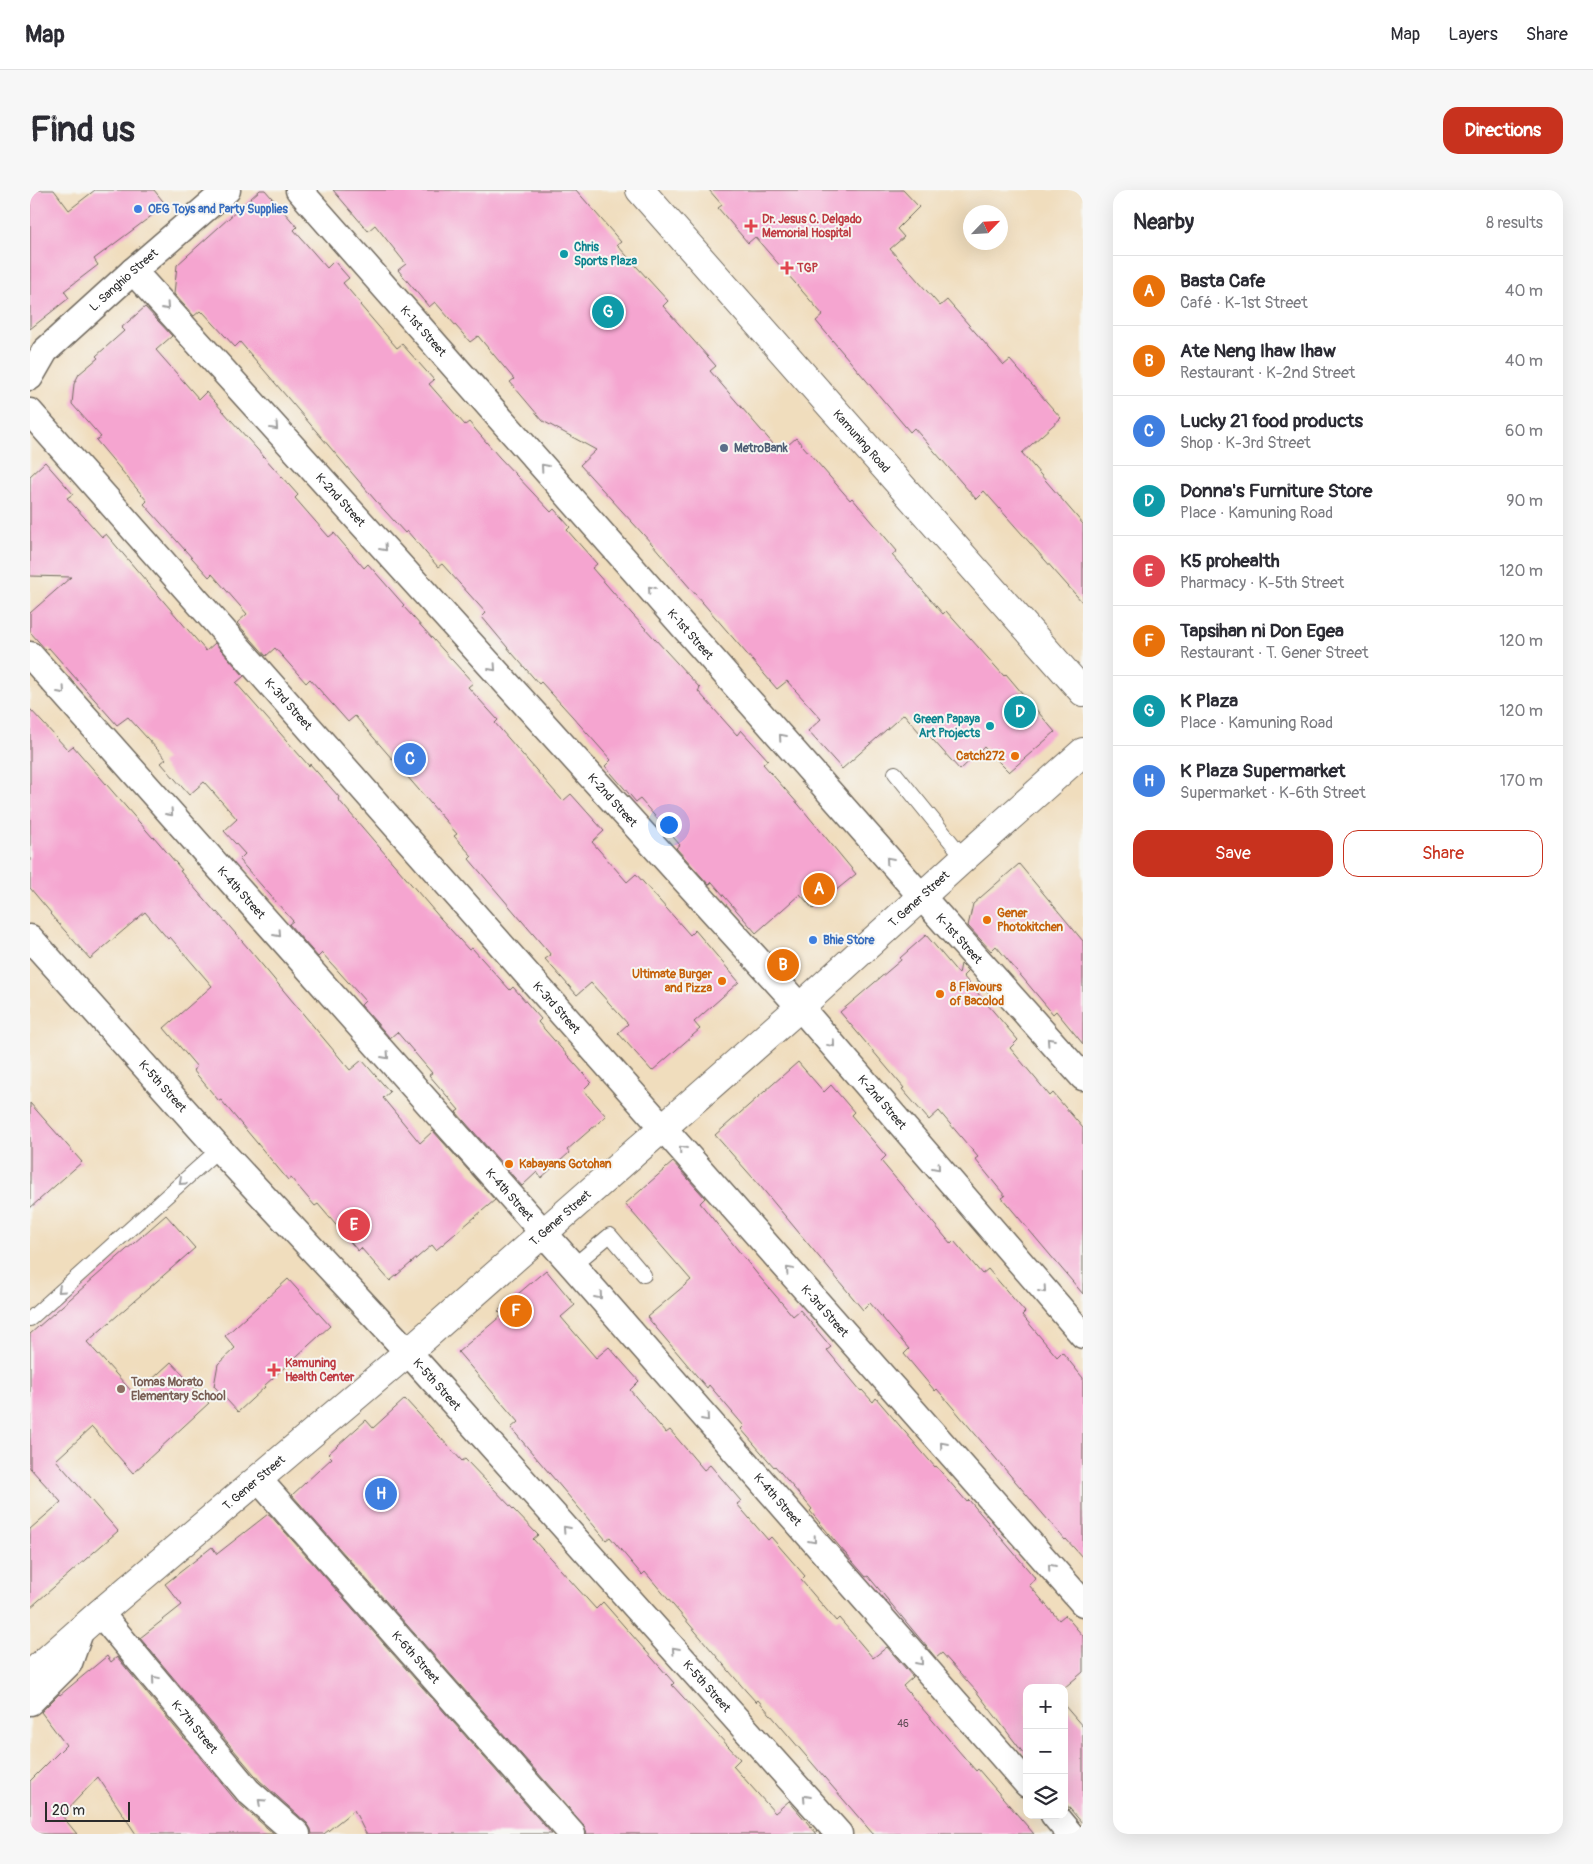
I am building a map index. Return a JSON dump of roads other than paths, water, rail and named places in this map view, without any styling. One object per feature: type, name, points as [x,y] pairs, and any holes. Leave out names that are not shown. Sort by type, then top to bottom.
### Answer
[{"type":"street","name":"L. Sanghio Street","points":[[30,377],[45,351],[133,271],[227,190]]},
{"type":"street","name":"K-1st Street","points":[[299,190],[921,896],[1083,1077]]},
{"type":"street","name":"Kamuning Road","points":[[640,190],[1083,692]]},
{"type":"street","name":"K-2nd Street","points":[[133,271],[800,1007],[1083,1335]]},
{"type":"street","name":"K-3rd Street","points":[[30,412],[1083,1603]]},
{"type":"street","name":"K-4th Street","points":[[30,655],[573,1266],[1023,1779]]},
{"type":"street","name":"T. Gener Street","points":[[30,1675],[90,1621],[408,1352],[800,1007],[1083,752]]},
{"type":"street","name":"K-5th Street","points":[[30,938],[219,1149],[408,1352],[839,1834]]},
{"type":"street","name":"K-6th Street","points":[[258,1479],[572,1834]]},
{"type":"street","points":[[30,1702],[69,1663],[90,1621]]},
{"type":"street","name":"K-7th Street","points":[[90,1621],[248,1790],[297,1834]]},
{"type":"street","points":[[1057,1819],[1070,1834]]},
{"type":"lane","points":[[894,773],[964,858]]},
{"type":"lane","points":[[30,1319],[219,1149]]},
{"type":"lane","points":[[573,1266],[610,1235],[644,1274]]},
{"type":"place","name":"OEG Toys and Party Supplies","points":[[138,209]]},
{"type":"place","name":"Dr. Jesus C. Delgado Memorial Hospital","points":[[751,226]]},
{"type":"place","name":"Chris Sports Plaza","points":[[564,254]]},
{"type":"place","name":"TGP","points":[[787,268]]},
{"type":"place","name":"K Plaza","points":[[608,312]]},
{"type":"place","name":"MetroBank","points":[[724,448]]},
{"type":"place","name":"Donna's Furniture Store","points":[[1020,712]]},
{"type":"place","name":"Green Papaya Art Projects","points":[[990,726]]},
{"type":"place","name":"Catch272","points":[[1015,756]]},
{"type":"place","name":"Lucky 21 food products","points":[[410,759]]},
{"type":"place","name":"Basta Cafe","points":[[819,889]]},
{"type":"place","name":"Gener Photokitchen","points":[[987,920]]},
{"type":"place","name":"Bhie Store","points":[[813,940]]},
{"type":"place","name":"Ate Neng Ihaw Ihaw","points":[[783,965]]},
{"type":"place","name":"Ultimate Burger and Pizza","points":[[722,981]]},
{"type":"place","name":"8 Flavours of Bacolod","points":[[940,994]]},
{"type":"place","name":"Kabayans Gotohan","points":[[509,1164]]},
{"type":"place","name":"K5 prohealth","points":[[354,1225]]},
{"type":"place","name":"Tapsihan ni Don Egea","points":[[516,1311]]},
{"type":"place","name":"Kamuning Health Center","points":[[274,1370]]},
{"type":"place","name":"Tomas Morato Elementary School","points":[[121,1389]]},
{"type":"place","name":"K Plaza Supermarket","points":[[381,1494]]}]
